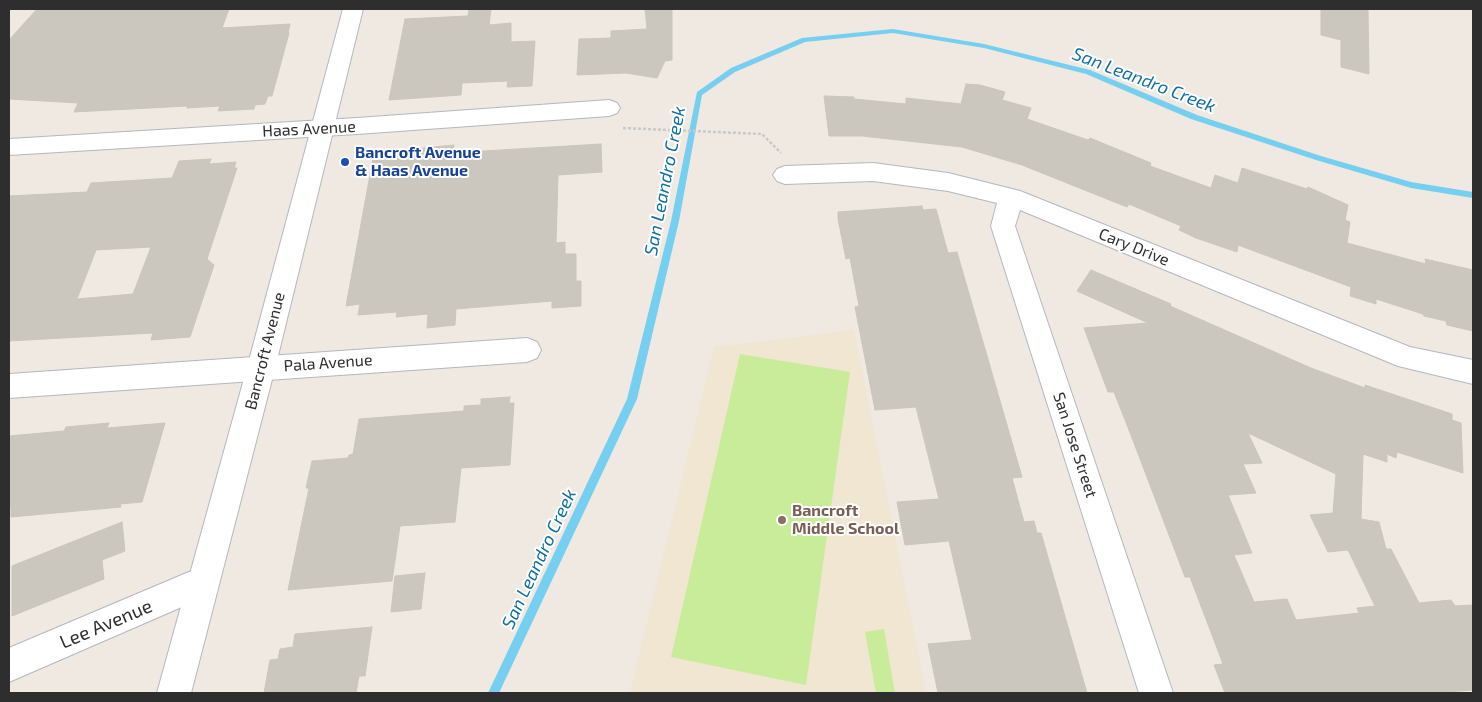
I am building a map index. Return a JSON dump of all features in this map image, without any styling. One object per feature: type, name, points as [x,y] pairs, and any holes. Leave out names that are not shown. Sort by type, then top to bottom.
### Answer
[{"type":"street","name":"Bancroft Avenue","points":[[174,693],[261,368],[353,9]]},
{"type":"street","name":"Haas Avenue","points":[[9,147],[609,108]]},
{"type":"street","name":"Cary Drive","points":[[783,164],[873,172],[948,182],[1011,197],[1408,358],[1473,372]]},
{"type":"street","name":"San Jose Street","points":[[1011,197],[1003,226],[1156,693]]},
{"type":"street","name":"Pala Avenue","points":[[9,386],[527,350]]},
{"type":"street","name":"Lee Avenue","points":[[9,665],[203,582]]},
{"type":"path","points":[[622,128],[762,134],[783,164]]},
{"type":"shaded area","name":"Bancroft Middle School","points":[[854,330],[926,693],[630,693],[714,347]]},
{"type":"green space","points":[[740,354],[850,372],[806,685],[671,657]]},
{"type":"green space","points":[[884,629],[895,693],[876,693],[865,632]]},
{"type":"building","points":[[37,9],[229,9],[222,28],[290,24],[272,96],[268,96],[265,104],[255,105],[254,109],[218,111],[220,106],[187,108],[187,106],[74,112],[78,103],[9,99],[9,40]]},
{"type":"building","points":[[469,9],[491,9],[489,25],[511,23],[511,42],[535,41],[532,86],[507,87],[508,81],[462,83],[461,95],[389,100],[405,19],[468,16]]},
{"type":"building","points":[[645,9],[672,9],[672,60],[665,61],[657,78],[626,73],[577,75],[579,39],[611,38],[611,31],[647,29]]},
{"type":"building","points":[[1321,9],[1368,9],[1369,74],[1341,67],[1341,40],[1321,35]]},
{"type":"building","points":[[966,84],[980,85],[1005,92],[1002,100],[1031,108],[1027,119],[1088,140],[1090,138],[1151,163],[1150,166],[1211,188],[1215,175],[1238,183],[1242,168],[1307,189],[1308,187],[1348,205],[1345,220],[1350,222],[1347,243],[1426,264],[1425,259],[1473,270],[1473,331],[1447,325],[1446,321],[1424,316],[1423,314],[1376,299],[1376,304],[1350,296],[1351,287],[1238,245],[1237,252],[1196,238],[1179,230],[1181,226],[1129,204],[1127,207],[1022,165],[962,147],[862,136],[829,136],[824,96],[854,97],[854,99],[906,104],[906,98],[961,104]]},
{"type":"building","points":[[601,144],[602,172],[558,175],[556,243],[565,242],[565,254],[576,254],[576,281],[581,281],[581,306],[552,308],[552,301],[456,309],[455,325],[427,328],[428,314],[396,317],[397,312],[358,315],[360,304],[346,306],[374,153],[454,145],[453,149],[462,149],[461,152],[467,152]]},
{"type":"building","points":[[211,159],[209,164],[236,162],[234,168],[237,168],[207,259],[214,265],[190,337],[151,340],[153,333],[9,341],[9,196],[87,192],[91,183],[172,178],[179,161]],"holes":[[[151,247],[133,294],[77,299],[96,250]]]},
{"type":"building","points":[[922,206],[923,210],[936,209],[948,253],[957,252],[1022,477],[1012,478],[1024,522],[1034,521],[1037,533],[1041,533],[1087,693],[938,693],[928,644],[972,640],[949,541],[905,545],[897,502],[939,499],[916,407],[875,410],[855,307],[859,306],[850,258],[846,259],[838,219],[838,212]]},
{"type":"building","points":[[1091,270],[1311,368],[1365,388],[1365,385],[1452,414],[1452,420],[1461,423],[1463,473],[1397,452],[1396,458],[1387,454],[1387,462],[1363,454],[1361,519],[1379,522],[1386,549],[1391,549],[1419,603],[1451,600],[1455,606],[1473,605],[1473,690],[1431,693],[1225,693],[1214,665],[1223,664],[1190,577],[1185,577],[1114,392],[1108,392],[1084,328],[1148,323],[1077,291]],"holes":[[[1248,433],[1336,474],[1333,513],[1310,515],[1328,552],[1348,550],[1375,606],[1357,608],[1359,613],[1296,620],[1287,599],[1254,602],[1234,555],[1252,553],[1228,495],[1256,493],[1243,464],[1262,463]]]},
{"type":"building","points":[[510,397],[509,403],[514,403],[510,465],[461,468],[455,522],[400,526],[392,581],[288,590],[309,488],[306,488],[312,461],[348,458],[349,455],[353,454],[359,419],[464,411],[464,406],[481,405],[481,399]]},
{"type":"building","points":[[109,423],[107,428],[165,423],[142,502],[120,504],[121,507],[11,517],[11,504],[9,510],[9,436],[64,431],[66,427]]},
{"type":"building","points":[[122,522],[125,551],[102,560],[104,579],[12,616],[12,566]]},
{"type":"building","points":[[425,573],[421,609],[391,612],[395,576]]},
{"type":"building","points":[[372,627],[365,676],[359,676],[356,693],[264,693],[270,660],[278,659],[280,649],[293,647],[295,634]]},
{"type":"waterway","name":"San Leandro Creek","points":[[493,693],[632,399],[675,221],[699,94],[733,70],[804,40],[893,31],[984,46],[1088,72],[1194,117],[1319,158],[1411,185],[1473,195]]},
{"type":"place","name":"Bancroft Avenue & Haas Avenue","points":[[345,162]]},
{"type":"place","name":"Bancroft Middle School","points":[[782,520]]}]
